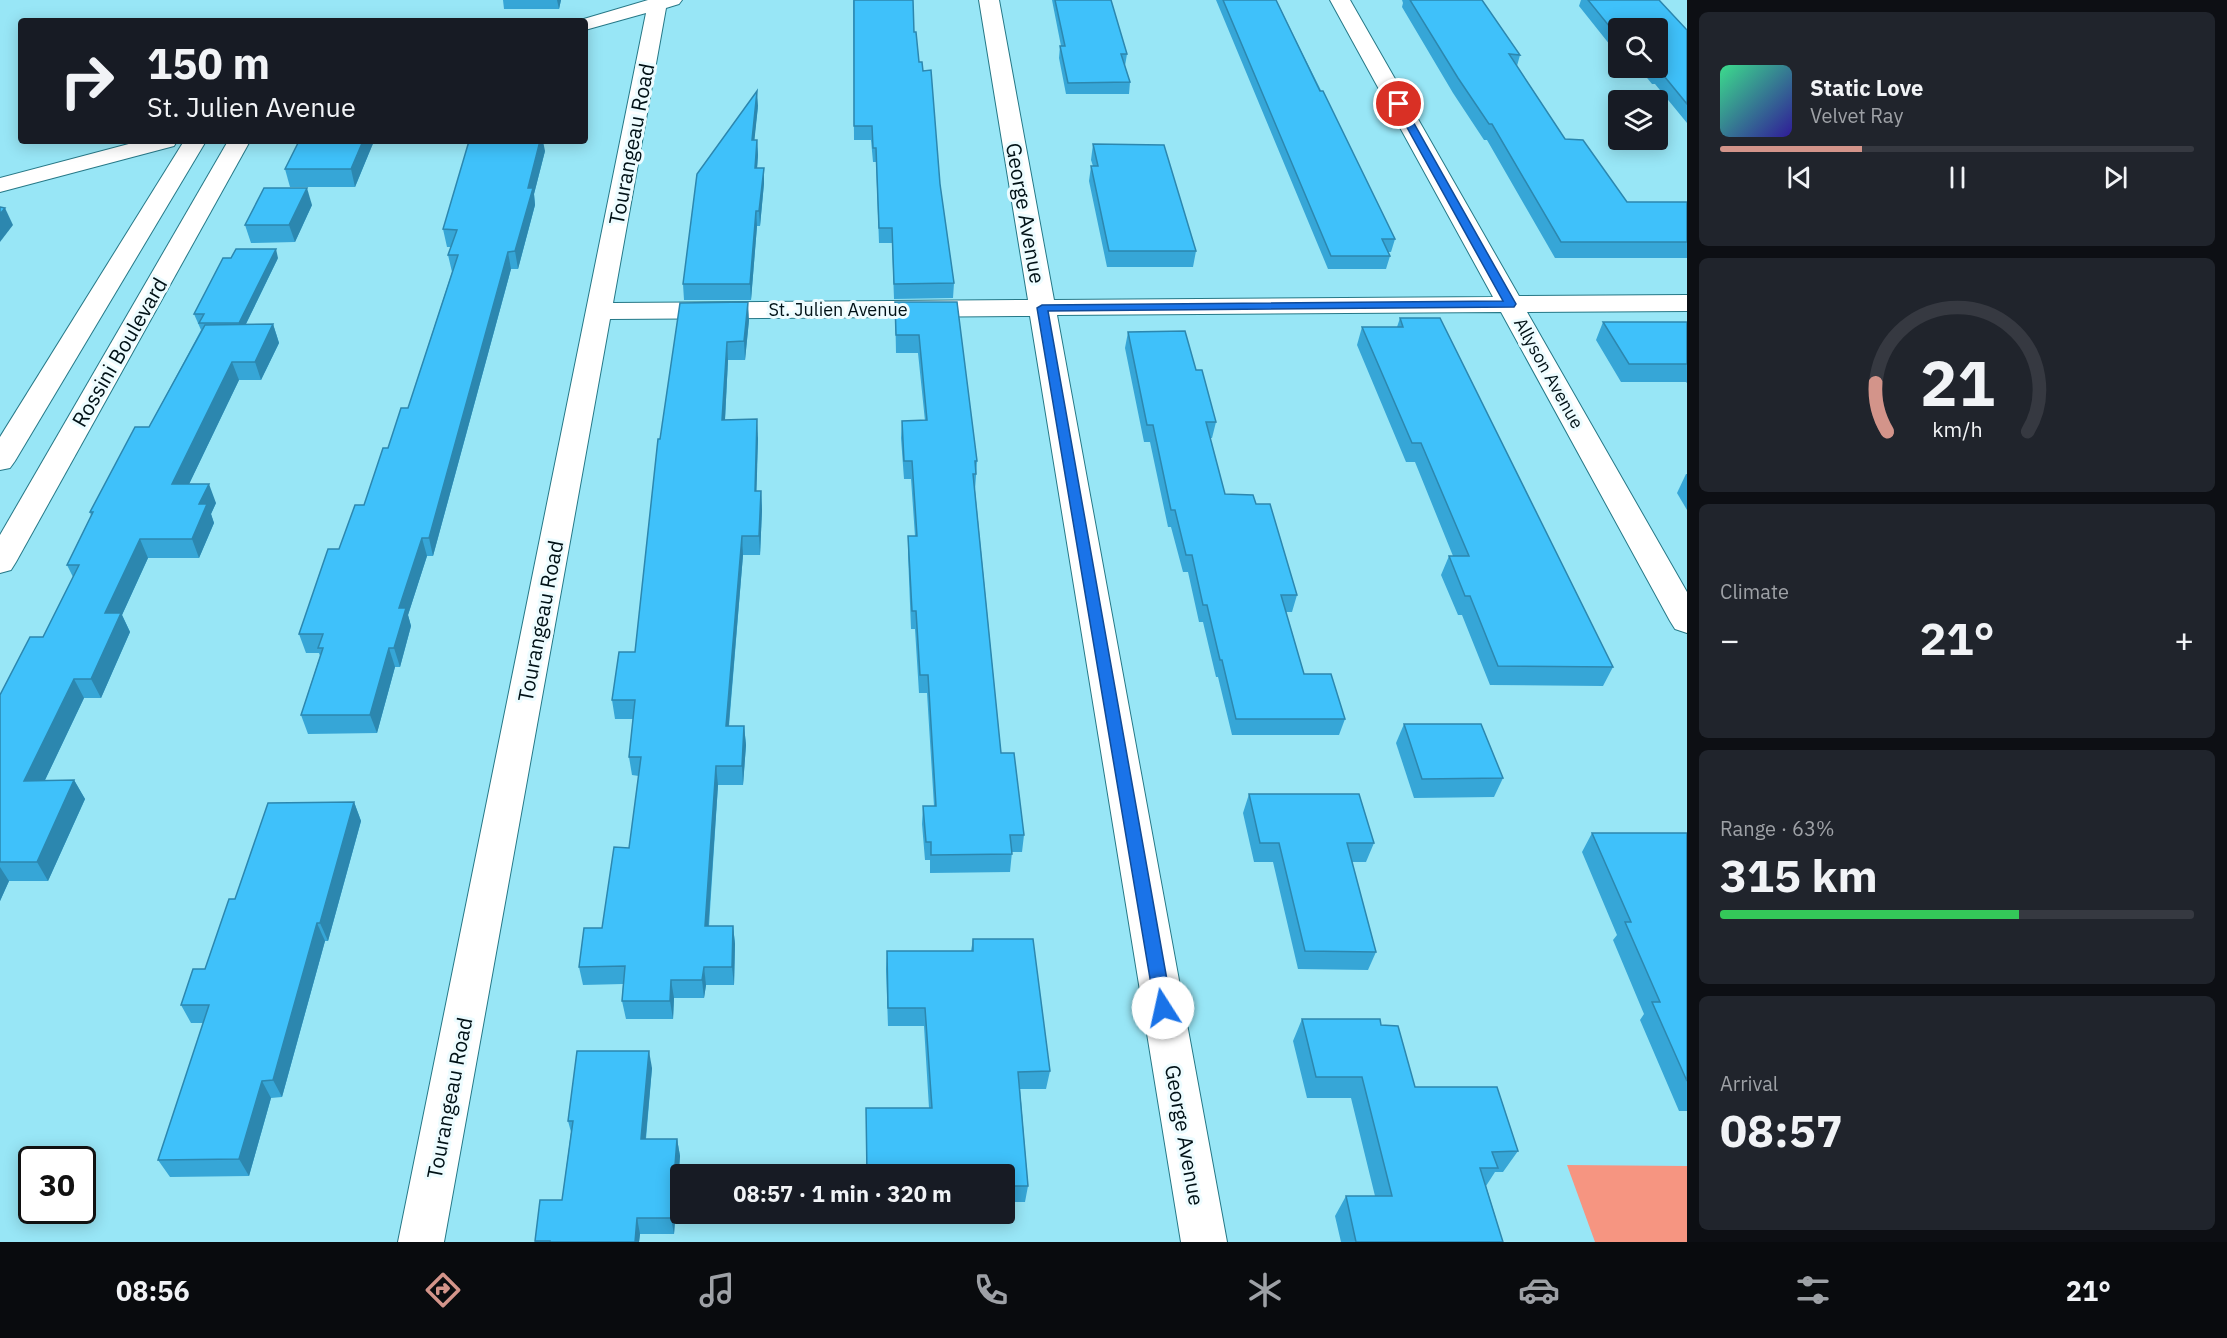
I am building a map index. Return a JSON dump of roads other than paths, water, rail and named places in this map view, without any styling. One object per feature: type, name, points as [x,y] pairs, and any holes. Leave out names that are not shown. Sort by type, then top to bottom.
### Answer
[{"type":"street","name":"George Avenue","points":[[989,0],[1204,1242]]},
{"type":"street","name":"Allyson Avenue","points":[[1340,0],[1687,621]]},
{"type":"street","points":[[588,23],[663,1]]},
{"type":"street","name":"Tourangeau Road","points":[[421,1242],[600,311],[629,144],[663,1]]},
{"type":"street","points":[[0,185],[155,144]]},
{"type":"street","name":"Rossini Boulevard","points":[[0,461],[193,144]]},
{"type":"street","name":"Rossini Boulevard","points":[[0,562],[237,144]]},
{"type":"street","name":"St. Julien Avenue","points":[[600,311],[1687,303]]}]
